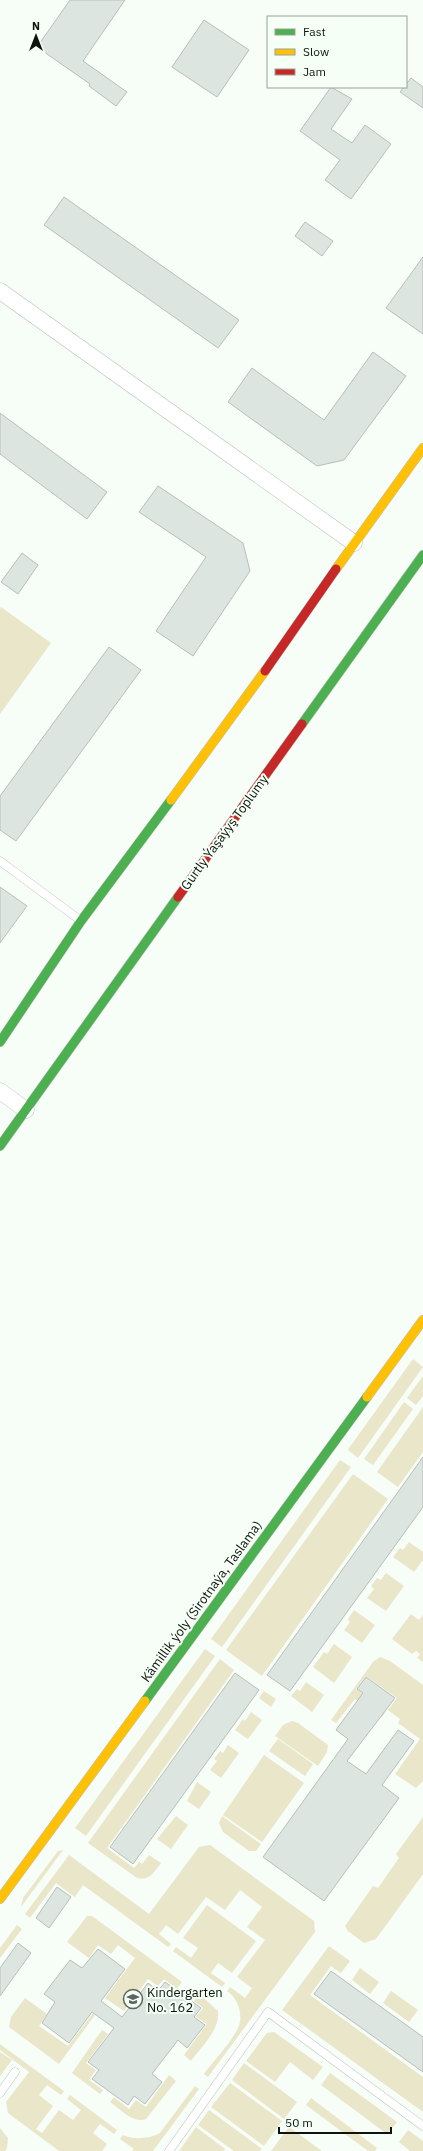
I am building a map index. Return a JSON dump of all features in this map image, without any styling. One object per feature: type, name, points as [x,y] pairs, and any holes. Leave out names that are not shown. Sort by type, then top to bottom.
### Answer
[{"type":"street","points":[[0,291],[354,543]]},
{"type":"street","points":[[0,1042],[81,920],[238,710],[354,543],[423,448]]},
{"type":"street","name":"Gurtly Ýaşaýyş Toplumy","points":[[0,1146],[423,555]]},
{"type":"street","points":[[0,1091],[26,1110]]},
{"type":"street","name":"Kämillik ýoly (Sirotnaýa, Taslama)","points":[[0,1899],[423,1320]]},
{"type":"lane","points":[[0,861],[81,920]]},
{"type":"lane","points":[[169,2151],[268,2012],[423,2126]]},
{"type":"lane","points":[[0,2093],[16,2072]]},
{"type":"shaded area","points":[[1,607],[51,643],[0,714],[0,609]]},
{"type":"shaded area","points":[[413,1359],[423,1367],[358,1458],[348,1450],[349,1448]]},
{"type":"shaded area","points":[[423,1376],[423,1396],[416,1405],[407,1398]]},
{"type":"shaded area","points":[[404,1402],[413,1409],[373,1465],[364,1459]]},
{"type":"shaded area","points":[[423,1407],[423,1452],[398,1487],[377,1472]]},
{"type":"shaded area","points":[[340,1460],[351,1467],[222,1647],[211,1639]]},
{"type":"shaded area","points":[[353,1474],[388,1499],[262,1676],[226,1650]]},
{"type":"shaded area","points":[[409,1542],[423,1552],[423,1560],[414,1572],[393,1557],[400,1548],[403,1550]]},
{"type":"shaded area","points":[[386,1573],[404,1586],[386,1611],[367,1598],[374,1589],[371,1586],[377,1578],[381,1580]]},
{"type":"shaded area","points":[[354,1610],[375,1625],[362,1643],[344,1630],[350,1622],[348,1619]]},
{"type":"shaded area","points":[[411,1614],[419,1620],[423,1615],[423,1662],[417,1658],[420,1654],[416,1651],[412,1654],[392,1639]]},
{"type":"shaded area","points":[[334,1644],[352,1657],[334,1683],[313,1667],[324,1652],[327,1654]]},
{"type":"shaded area","points":[[205,1649],[215,1656],[86,1836],[75,1828]]},
{"type":"shaded area","points":[[380,1657],[390,1661],[423,1685],[423,1781],[416,1788],[395,1774],[420,1739],[398,1723],[400,1719],[388,1710],[397,1698],[366,1676],[356,1689],[366,1696],[364,1699],[385,1713],[381,1718],[355,1699],[336,1723],[331,1720],[373,1662]]},
{"type":"shaded area","points":[[220,1659],[234,1670],[107,1848],[134,1868],[139,1862],[142,1864],[149,1855],[161,1863],[148,1877],[141,1879],[137,1878],[88,1843]]},
{"type":"shaded area","points":[[306,1682],[324,1695],[312,1712],[291,1696],[297,1689],[300,1691]]},
{"type":"shaded area","points":[[264,1691],[276,1699],[271,1707],[259,1698]]},
{"type":"shaded area","points":[[251,1712],[262,1720],[248,1739],[235,1730],[243,1719],[245,1721]]},
{"type":"shaded area","points":[[292,1721],[298,1723],[328,1745],[327,1752],[318,1766],[275,1736],[283,1725]]},
{"type":"shaded area","points":[[278,1739],[313,1764],[305,1776],[269,1751]]},
{"type":"shaded area","points":[[228,1745],[239,1753],[221,1778],[210,1770],[217,1761],[214,1759],[220,1751],[223,1753]]},
{"type":"shaded area","points":[[264,1755],[304,1783],[262,1842],[223,1815]]},
{"type":"shaded area","points":[[197,1782],[211,1792],[199,1809],[187,1801]]},
{"type":"shaded area","points":[[176,1816],[188,1825],[171,1849],[157,1839]]},
{"type":"shaded area","points":[[222,1816],[261,1844],[256,1851],[249,1851],[223,1832],[219,1823]]},
{"type":"shaded area","points":[[423,1817],[423,1874],[376,1939],[364,1943],[348,1931],[345,1926],[373,1886],[378,1888],[399,1858],[396,1854]]},
{"type":"shaded area","points":[[210,1845],[314,1921],[315,1932],[208,2077],[204,2074],[231,2040],[240,2023],[240,2013],[237,2003],[227,1991],[230,1987],[245,1998],[252,1988],[237,1977],[265,1940],[247,1927],[262,1907],[240,1890],[225,1910],[206,1897],[178,1934],[166,1925],[159,1934],[171,1944],[168,1947],[83,1885],[75,1897],[56,1883],[30,1918],[25,1914],[69,1855],[149,1914],[199,1847]]},
{"type":"shaded area","points":[[63,1850],[21,1907],[23,1898],[58,1851]]},
{"type":"shaded area","points":[[207,1905],[256,1941],[232,1973],[218,1963],[211,1973],[225,1983],[222,1987],[173,1951],[176,1947],[191,1958],[198,1948],[183,1938]]},
{"type":"shaded area","points":[[87,1916],[92,1916],[182,1982],[177,1989],[164,1979],[158,1986],[148,1979],[124,2011],[105,1998],[135,1958],[118,1945],[111,1954],[98,1945],[89,1958],[67,1942]]},
{"type":"shaded area","points":[[17,1925],[22,1929],[0,1958],[0,1948]]},
{"type":"shaded area","points":[[329,1946],[350,1961],[341,1973],[331,1966],[310,1995],[423,2077],[423,2112],[282,2010]]},
{"type":"shaded area","points":[[360,1968],[379,1982],[370,1994],[352,1980]]},
{"type":"shaded area","points":[[391,1991],[418,2010],[409,2022],[383,2003]]},
{"type":"shaded area","points":[[199,1994],[218,2011],[218,2018],[209,2038],[191,2061],[184,2055],[207,2024],[196,2017],[203,2008],[194,2001]]},
{"type":"shaded area","points":[[25,1998],[47,2014],[39,2026],[68,2046],[93,2013],[95,2015],[59,2064],[9,2027],[11,2017]]},
{"type":"shaded area","points":[[102,2030],[108,2034],[86,2063],[96,2070],[89,2080],[103,2090],[100,2094],[72,2073]]},
{"type":"shaded area","points":[[274,2032],[323,2067],[313,2080],[290,2062],[275,2082],[246,2061],[267,2033]]},
{"type":"shaded area","points":[[0,2044],[64,2091],[61,2095],[47,2085],[39,2095],[53,2106],[36,2129],[42,2133],[59,2110],[73,2120],[81,2110],[67,2099],[70,2095],[117,2130],[114,2134],[100,2124],[93,2133],[107,2144],[102,2151],[59,2151],[8,2113],[6,2102],[29,2072],[0,2050]]},
{"type":"shaded area","points":[[0,2052],[12,2060],[0,2076]]},
{"type":"shaded area","points":[[244,2063],[297,2102],[284,2119],[232,2080]]},
{"type":"shaded area","points":[[330,2073],[397,2122],[387,2134],[321,2085]]},
{"type":"shaded area","points":[[169,2075],[176,2081],[146,2119],[141,2120],[132,2118],[110,2102],[114,2097],[129,2109],[136,2100],[146,2107]]},
{"type":"shaded area","points":[[230,2083],[282,2121],[264,2146],[211,2107]]},
{"type":"shaded area","points":[[195,2086],[199,2089],[153,2151],[132,2151],[134,2149],[120,2139],[123,2135],[132,2138],[142,2138],[151,2137],[160,2133]]},
{"type":"shaded area","points":[[311,2098],[377,2148],[375,2151],[368,2151],[306,2105]]},
{"type":"shaded area","points":[[209,2110],[262,2149],[260,2151],[234,2151],[198,2125]]},
{"type":"shaded area","points":[[196,2127],[225,2149],[224,2151],[179,2151]]},
{"type":"shaded area","points":[[289,2127],[322,2151],[271,2151]]},
{"type":"shaded area","points":[[0,2128],[8,2138],[7,2148],[5,2151],[0,2151]]},
{"type":"shaded area","points":[[408,2130],[423,2141],[423,2151],[410,2151],[399,2142]]},
{"type":"building","points":[[70,0],[125,0],[83,61],[127,92],[116,106],[89,86],[90,84],[37,47]]},
{"type":"building","points":[[204,20],[249,50],[217,97],[172,67]]},
{"type":"building","points":[[411,78],[423,87],[423,108],[400,92],[403,88],[407,88],[407,83]]},
{"type":"building","points":[[330,88],[333,88],[352,99],[331,129],[352,143],[365,125],[391,144],[351,199],[325,180],[340,160],[300,131]]},
{"type":"building","points":[[64,197],[239,320],[218,348],[44,225]]},
{"type":"building","points":[[305,222],[333,241],[322,256],[295,236]]},
{"type":"building","points":[[423,257],[423,334],[386,308]]},
{"type":"building","points":[[373,352],[406,376],[344,460],[317,466],[228,402],[252,368],[324,420]]},
{"type":"building","points":[[0,413],[107,492],[87,519],[0,454]]},
{"type":"building","points":[[158,486],[243,543],[250,571],[193,656],[156,631],[206,557],[139,512]]},
{"type":"building","points":[[22,553],[38,565],[18,594],[1,582]]},
{"type":"building","points":[[109,647],[141,670],[16,841],[0,830],[0,796]]},
{"type":"building","points":[[0,887],[27,906],[0,943]]},
{"type":"building","points":[[423,1457],[423,1507],[290,1691],[267,1675]]},
{"type":"building","points":[[235,1673],[259,1690],[133,1864],[110,1847]]},
{"type":"building","points":[[366,1677],[395,1698],[347,1761],[366,1774],[398,1730],[414,1741],[382,1785],[399,1798],[324,1901],[263,1857],[348,1739],[336,1730],[363,1693],[357,1689]]},
{"type":"building","points":[[57,1887],[71,1897],[49,1928],[36,1918]]},
{"type":"building","points":[[18,1943],[31,1953],[0,1996],[0,1968]]},
{"type":"building","points":[[98,1949],[125,1969],[101,2001],[122,2017],[148,1983],[158,1991],[165,1982],[201,2008],[194,2017],[205,2025],[187,2048],[178,2040],[152,2074],[162,2082],[145,2104],[134,2096],[128,2105],[92,2079],[99,2070],[88,2062],[114,2028],[92,2012],[69,2043],[42,2023],[55,2002],[44,1994],[70,1960],[82,1968]]},
{"type":"building","points":[[331,1971],[423,2037],[423,2072],[314,1994]]},
{"type":"traffic: fast","points":[[302,724],[423,555]]},
{"type":"traffic: fast","points":[[0,1042],[81,921],[171,800]]},
{"type":"traffic: fast","points":[[0,1146],[178,897]]},
{"type":"traffic: fast","points":[[145,1701],[367,1397]]},
{"type":"traffic: slow","points":[[336,569],[423,448]]},
{"type":"traffic: slow","points":[[171,800],[265,671]]},
{"type":"traffic: slow","points":[[367,1397],[423,1320]]},
{"type":"traffic: slow","points":[[0,1899],[145,1701]]},
{"type":"traffic: jam","points":[[265,671],[336,569]]},
{"type":"traffic: jam","points":[[178,897],[302,724]]},
{"type":"place","name":"Kindergarten No. 162","points":[[133,1999]]}]
